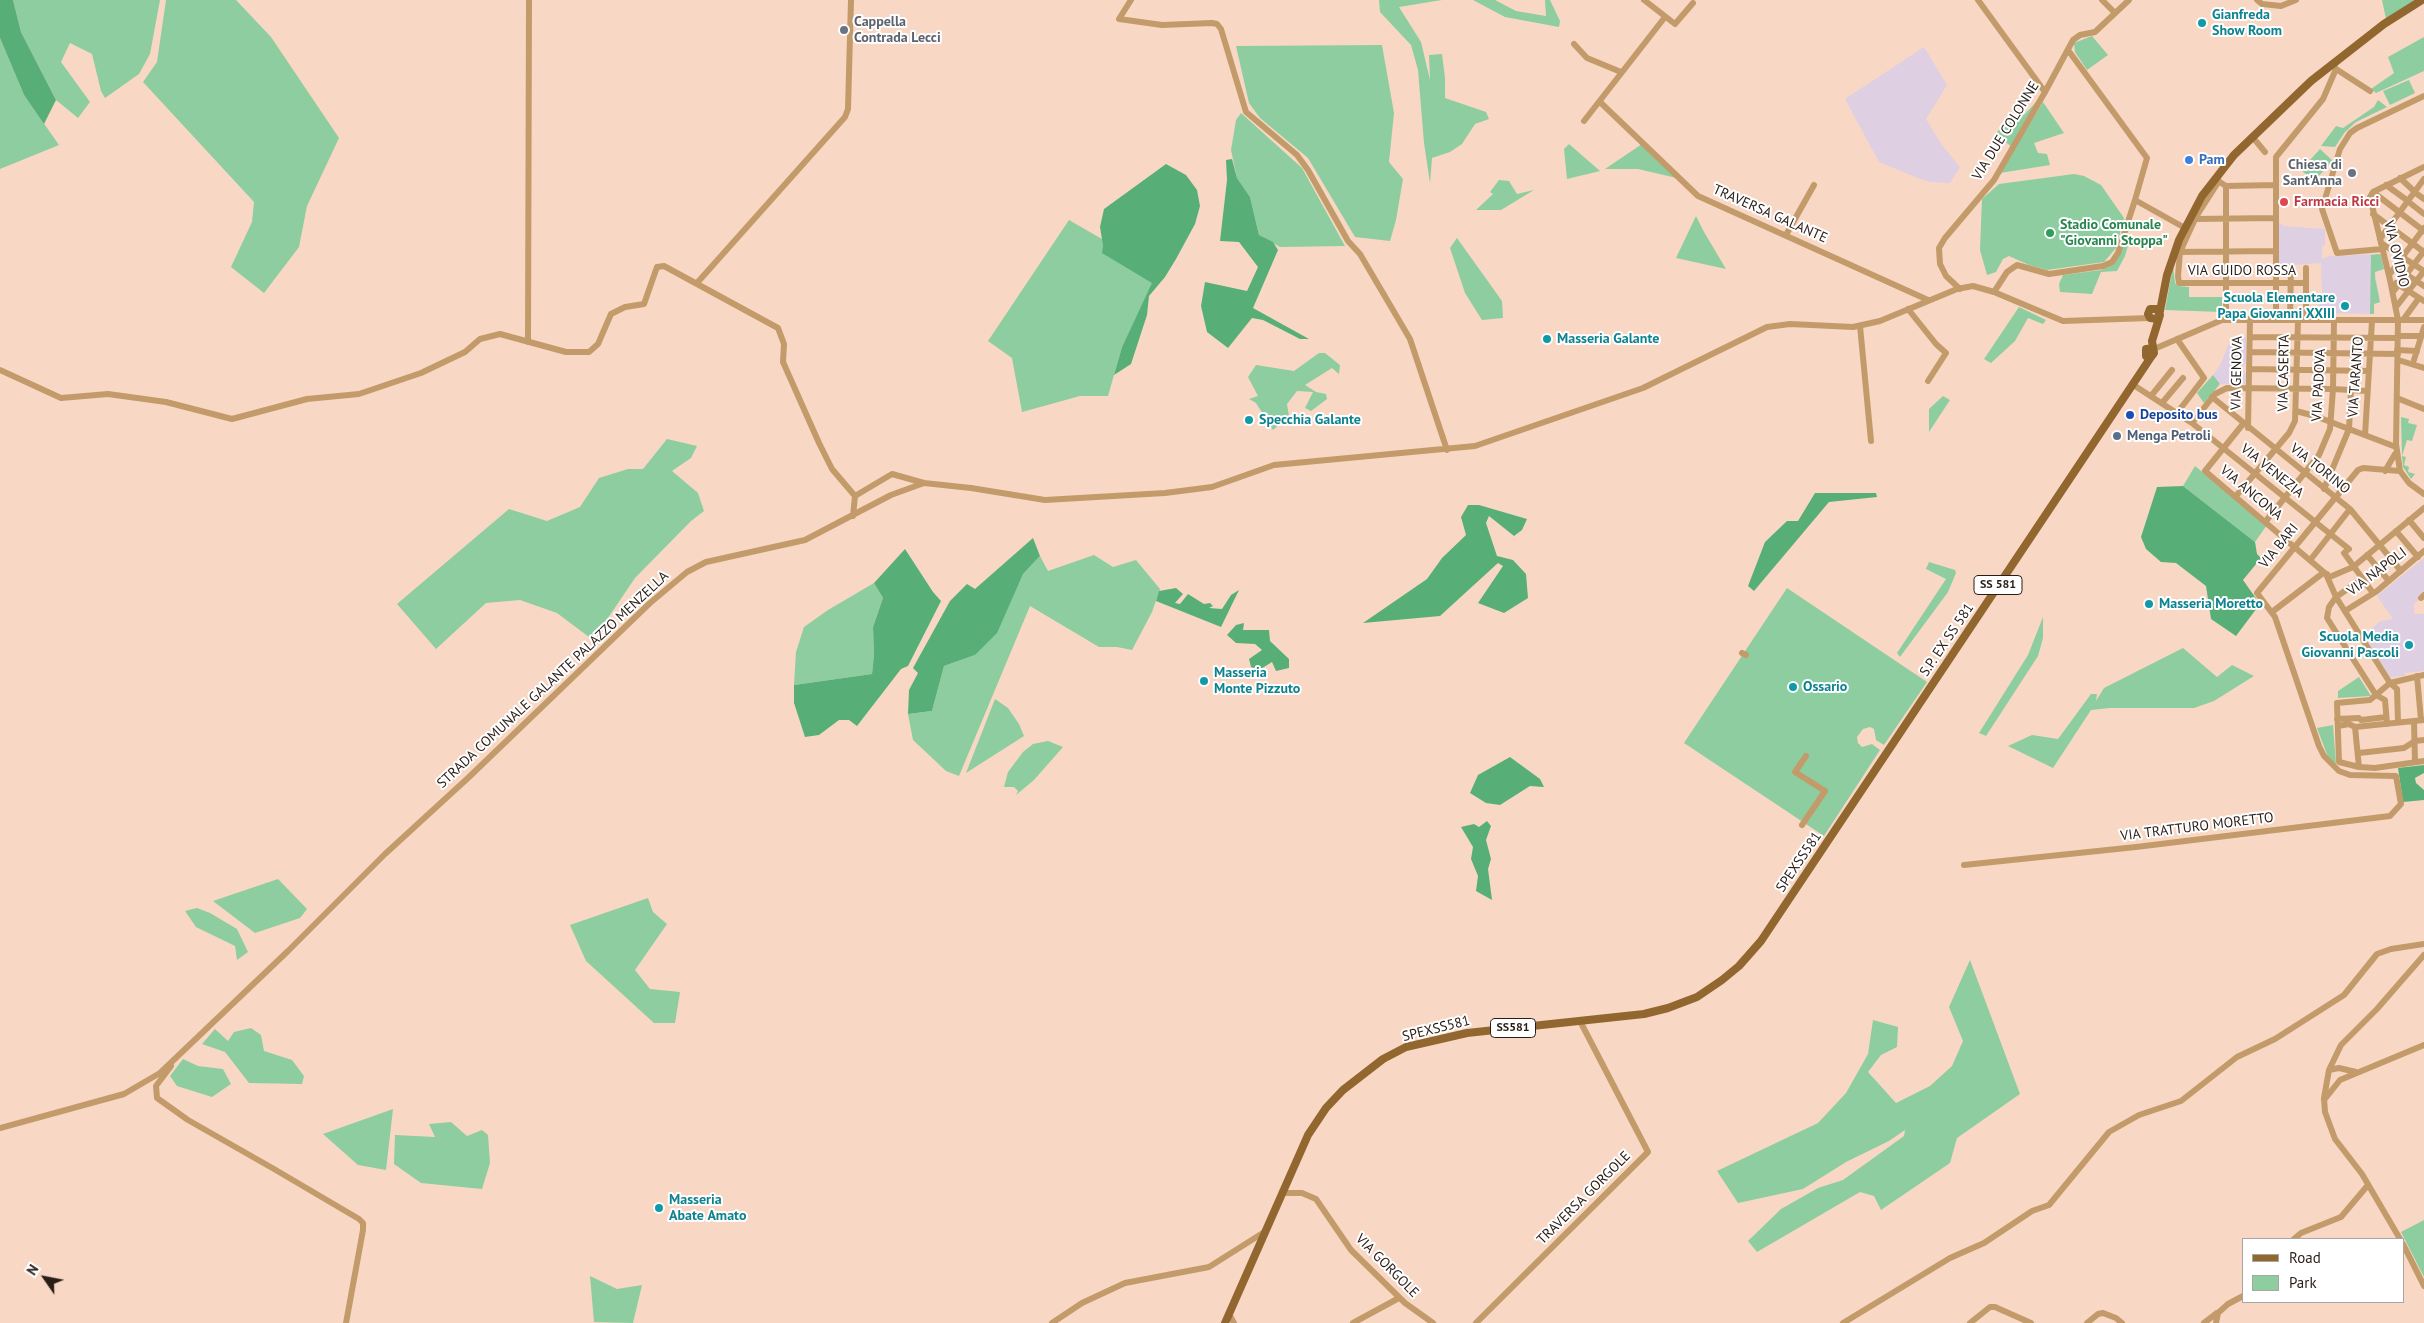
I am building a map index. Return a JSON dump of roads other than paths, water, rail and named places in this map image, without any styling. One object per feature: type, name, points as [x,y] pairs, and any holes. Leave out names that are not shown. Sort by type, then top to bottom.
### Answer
[{"type":"main road","points":[[2151,351],[2153,314],[2163,295],[2185,228],[2202,196],[2255,133],[2384,24],[2422,0]]},
{"type":"main road","name":"S.P. EX SS 581","points":[[1858,795],[2132,384],[2151,351]]},
{"type":"main road","name":"SPEXSS581","points":[[1225,1323],[1308,1135],[1326,1108],[1361,1074],[1383,1059],[1406,1047],[1466,1033],[1644,1014],[1668,1008],[1697,997],[1739,966],[1760,941],[1858,795]]},
{"type":"street","points":[[528,342],[529,0]]},
{"type":"street","points":[[697,283],[845,117],[848,109],[851,0]]},
{"type":"street","points":[[1130,0],[1119,19],[1162,25],[1212,23],[1217,24],[1221,29],[1246,112],[1297,155],[1308,170],[1348,240],[1360,254],[1410,339],[1447,450]]},
{"type":"street","points":[[1644,0],[1675,24],[1693,3]]},
{"type":"street","points":[[1978,0],[2045,92]]},
{"type":"street","points":[[2102,0],[2115,13]]},
{"type":"street","name":"VIA DUE COLONNE","points":[[1960,289],[1946,276],[1940,264],[1939,248],[1944,238],[1994,180],[2073,40],[2080,35],[2094,32],[2128,0]]},
{"type":"street","points":[[2257,0],[2262,4],[2281,6],[2296,0]]},
{"type":"street","points":[[1584,121],[1665,17]]},
{"type":"street","points":[[1574,44],[1587,58],[1621,72]]},
{"type":"street","points":[[1994,292],[2007,272],[2017,266],[2049,274],[2103,266],[2112,262],[2118,252],[2135,200],[2147,158],[2068,50]]},
{"type":"street","points":[[2276,319],[2276,157],[2323,99],[2335,66],[2370,90]]},
{"type":"street","points":[[2396,307],[2424,271],[2381,244],[2337,253],[2322,209],[2343,142],[2357,128],[2424,96]]},
{"type":"street","name":"TRAVERSA GALANTE","points":[[1600,102],[1698,196],[1928,300]]},
{"type":"street","points":[[2255,140],[2265,152]]},
{"type":"street","points":[[2400,320],[2421,300],[2390,278],[2395,267],[2424,230],[2372,192],[2424,167]]},
{"type":"street","points":[[2400,178],[2424,199]]},
{"type":"street","points":[[2381,244],[2390,225],[2409,202],[2424,179]]},
{"type":"street","points":[[2275,185],[2226,186],[2217,180],[2177,252],[2276,251]]},
{"type":"street","points":[[1786,235],[1814,185]]},
{"type":"street","points":[[2386,185],[2424,214]]},
{"type":"street","points":[[2226,186],[2226,320]]},
{"type":"street","name":"VIA OVIDIO","points":[[2372,192],[2370,197],[2373,214],[2400,320],[2396,448]]},
{"type":"street","points":[[2135,200],[2185,228]]},
{"type":"street","points":[[2373,214],[2424,251],[2393,292]]},
{"type":"street","points":[[2196,219],[2275,218]]},
{"type":"street","name":"VIA GUIDO ROSSA","points":[[2177,252],[2179,283],[2306,284]]},
{"type":"street","points":[[0,370],[61,398],[108,394],[166,402],[232,419],[307,399],[359,394],[421,372],[465,352],[480,339],[500,334],[566,352],[589,352],[598,344],[610,314],[625,307],[644,304],[657,267],[664,266],[778,328],[784,344],[783,362],[815,434],[832,469],[855,496],[853,516]]},
{"type":"street","points":[[2290,319],[2291,267]]},
{"type":"street","points":[[2395,267],[2424,286]]},
{"type":"street","points":[[2306,268],[2306,320]]},
{"type":"street","name":"STRADA COMUNALE GALANTE PALAZZO MENZELLA","points":[[0,1128],[124,1094],[160,1072],[385,854],[468,778],[650,603],[687,572],[706,562],[805,540],[891,495],[924,483],[971,488],[1044,500],[1165,494],[1212,487],[1274,465],[1474,446],[1644,388],[1767,327],[1790,324],[1860,326],[1928,300],[1973,286],[1994,292],[2063,321],[2089,321],[2153,314]]},
{"type":"street","points":[[1908,309],[1936,344],[1946,353],[1928,381]]},
{"type":"street","points":[[2151,351],[2226,320],[2250,318],[2372,321],[2424,320]]},
{"type":"street","name":"VIA GENOVA","points":[[2205,471],[2246,426],[2249,389],[2250,318]]},
{"type":"street","name":"VIA CASERTA","points":[[2236,496],[2289,433],[2295,421],[2298,320]]},
{"type":"street","name":"VIA PADOVA","points":[[2266,521],[2319,455],[2330,422],[2333,389],[2334,320]]},
{"type":"street","name":"VIA TARANTO","points":[[2365,435],[2372,321]]},
{"type":"street","points":[[1860,326],[1871,441]]},
{"type":"street","points":[[2414,360],[2424,327]]},
{"type":"street","points":[[2250,336],[2334,338],[2421,336]]},
{"type":"street","points":[[2177,339],[2204,378],[2177,413]]},
{"type":"street","points":[[2250,352],[2398,355],[2417,351]]},
{"type":"street","points":[[2398,355],[2424,368]]},
{"type":"street","points":[[2249,369],[2369,371]]},
{"type":"street","points":[[2151,396],[2172,370]]},
{"type":"street","points":[[2162,403],[2183,378]]},
{"type":"street","name":"VIA VENEZIA","points":[[2132,384],[2192,423],[2349,549],[2344,553],[2373,593]]},
{"type":"street","points":[[2192,423],[2212,397],[2219,391],[2227,388],[2368,391]]},
{"type":"street","points":[[2324,489],[2349,429],[2351,390]]},
{"type":"street","name":"VIA TORINO","points":[[2212,397],[2350,509],[2402,571]]},
{"type":"street","points":[[2397,398],[2424,409]]},
{"type":"street","points":[[2296,411],[2349,429],[2396,448]]},
{"type":"street","points":[[2392,471],[2396,448]]},
{"type":"street","points":[[2392,471],[2396,448]]},
{"type":"street","points":[[2392,471],[2396,448]]},
{"type":"street","name":"VIA BARI","points":[[2272,612],[2257,593],[2335,497],[2358,470],[2362,468],[2392,471]]},
{"type":"street","name":"VIA ANCONA","points":[[2205,471],[2330,577]]},
{"type":"street","points":[[2392,471],[2424,494]]},
{"type":"street","points":[[855,496],[892,474],[924,483]]},
{"type":"street","points":[[2330,577],[2353,567],[2424,508]]},
{"type":"street","points":[[2311,559],[2350,509]]},
{"type":"street","points":[[2409,520],[2423,534]]},
{"type":"street","points":[[2396,531],[2418,557]]},
{"type":"street","name":"VIA NAPOLI","points":[[2345,611],[2373,593],[2424,552]]},
{"type":"street","points":[[2367,555],[2389,581]]},
{"type":"street","points":[[2375,768],[2376,776],[2350,775],[2339,771],[2324,756],[2272,612],[2323,573],[2330,577],[2336,597],[2397,690],[2398,722]]},
{"type":"street","points":[[2362,579],[2336,597],[2329,607],[2327,618],[2376,695],[2384,700],[2386,720]]},
{"type":"street","points":[[2338,722],[2358,718],[2360,720],[2398,722],[2423,720],[2421,676],[2390,682],[2370,700],[2337,703],[2339,762],[2375,768],[2424,761]]},
{"type":"street","points":[[2338,722],[2355,727],[2386,720]]},
{"type":"street","points":[[2414,721],[2415,762]]},
{"type":"street","points":[[2355,727],[2360,767]]},
{"type":"street","points":[[2358,753],[2404,748],[2415,741],[2424,740]]},
{"type":"street","points":[[1802,825],[1825,791],[1795,772],[1806,756]]},
{"type":"street","name":"VIA TRATTURO MORETTO","points":[[1964,865],[2136,847],[2390,816],[2401,804],[2396,776],[2376,776]]},
{"type":"street","points":[[1843,1323],[1950,1258],[1984,1243],[2032,1211],[2048,1205],[2109,1132],[2139,1115],[2181,1101],[2238,1057],[2275,1039],[2344,995],[2377,954],[2391,949],[2424,944]]},
{"type":"street","points":[[2399,1238],[2368,1185],[2332,1131],[2325,1112],[2325,1084],[2328,1070],[2341,1046],[2377,1009],[2424,955]]},
{"type":"street","name":"TRAVERSA GORGOLE","points":[[1476,1323],[1648,1152],[1580,1021]]},
{"type":"street","points":[[2324,1100],[2340,1080],[2424,1045]]},
{"type":"street","points":[[2335,1056],[2339,1063],[2347,1070]]},
{"type":"street","points":[[176,1058],[156,1086],[157,1098],[188,1120],[360,1219],[363,1230],[346,1323]]},
{"type":"street","points":[[2328,1070],[2339,1068],[2356,1072]]},
{"type":"street","points":[[2328,1070],[2334,1077],[2340,1080]]},
{"type":"street","points":[[2295,1238],[2301,1233],[2341,1218],[2368,1185]]},
{"type":"street","name":"VIA GORGOLE","points":[[1282,1193],[1302,1193],[1316,1199],[1351,1250],[1398,1298],[1433,1323]]},
{"type":"street","points":[[1052,1323],[1082,1303],[1125,1283],[1209,1267],[1267,1231]]},
{"type":"street","points":[[2404,1246],[2424,1286]]},
{"type":"street","points":[[2204,1323],[2228,1304],[2242,1297]]},
{"type":"street","points":[[1354,1323],[1398,1298]]},
{"type":"street","points":[[1970,1323],[1990,1307],[1996,1307],[2031,1323]]},
{"type":"street","points":[[2087,1323],[2098,1314],[2103,1313],[2116,1318],[2122,1323]]},
{"type":"street","points":[[2216,1323],[2218,1313]]},
{"type":"street","points":[[1229,1314],[1234,1323]]},
{"type":"place","name":"Gianfreda Show Room","points":[[2202,23]]},
{"type":"place","name":"Cappella Contrada Lecci","points":[[844,30]]},
{"type":"place","name":"Pam","points":[[2189,160]]},
{"type":"place","name":"Chiesa di Sant'Anna","points":[[2352,173]]},
{"type":"place","name":"Farmacia Ricci","points":[[2284,202]]},
{"type":"place","name":"Stadio Comunale \"Giovanni Stoppa\"","points":[[2050,233]]},
{"type":"place","name":"Scuola Elementare Papa Giovanni XXIII","points":[[2345,306]]},
{"type":"place","name":"Masseria Galante","points":[[1547,339]]},
{"type":"place","name":"Deposito bus","points":[[2130,415]]},
{"type":"place","name":"Specchia Galante","points":[[1249,420]]},
{"type":"place","name":"Menga Petroli","points":[[2117,436]]},
{"type":"place","name":"Masseria Moretto","points":[[2149,604]]},
{"type":"place","name":"Scuola Media Giovanni Pascoli","points":[[2409,645]]},
{"type":"place","name":"Masseria Monte Pizzuto","points":[[1204,681]]},
{"type":"place","name":"Ossario","points":[[1793,687]]},
{"type":"place","name":"Masseria Abate Amato","points":[[659,1208]]}]
